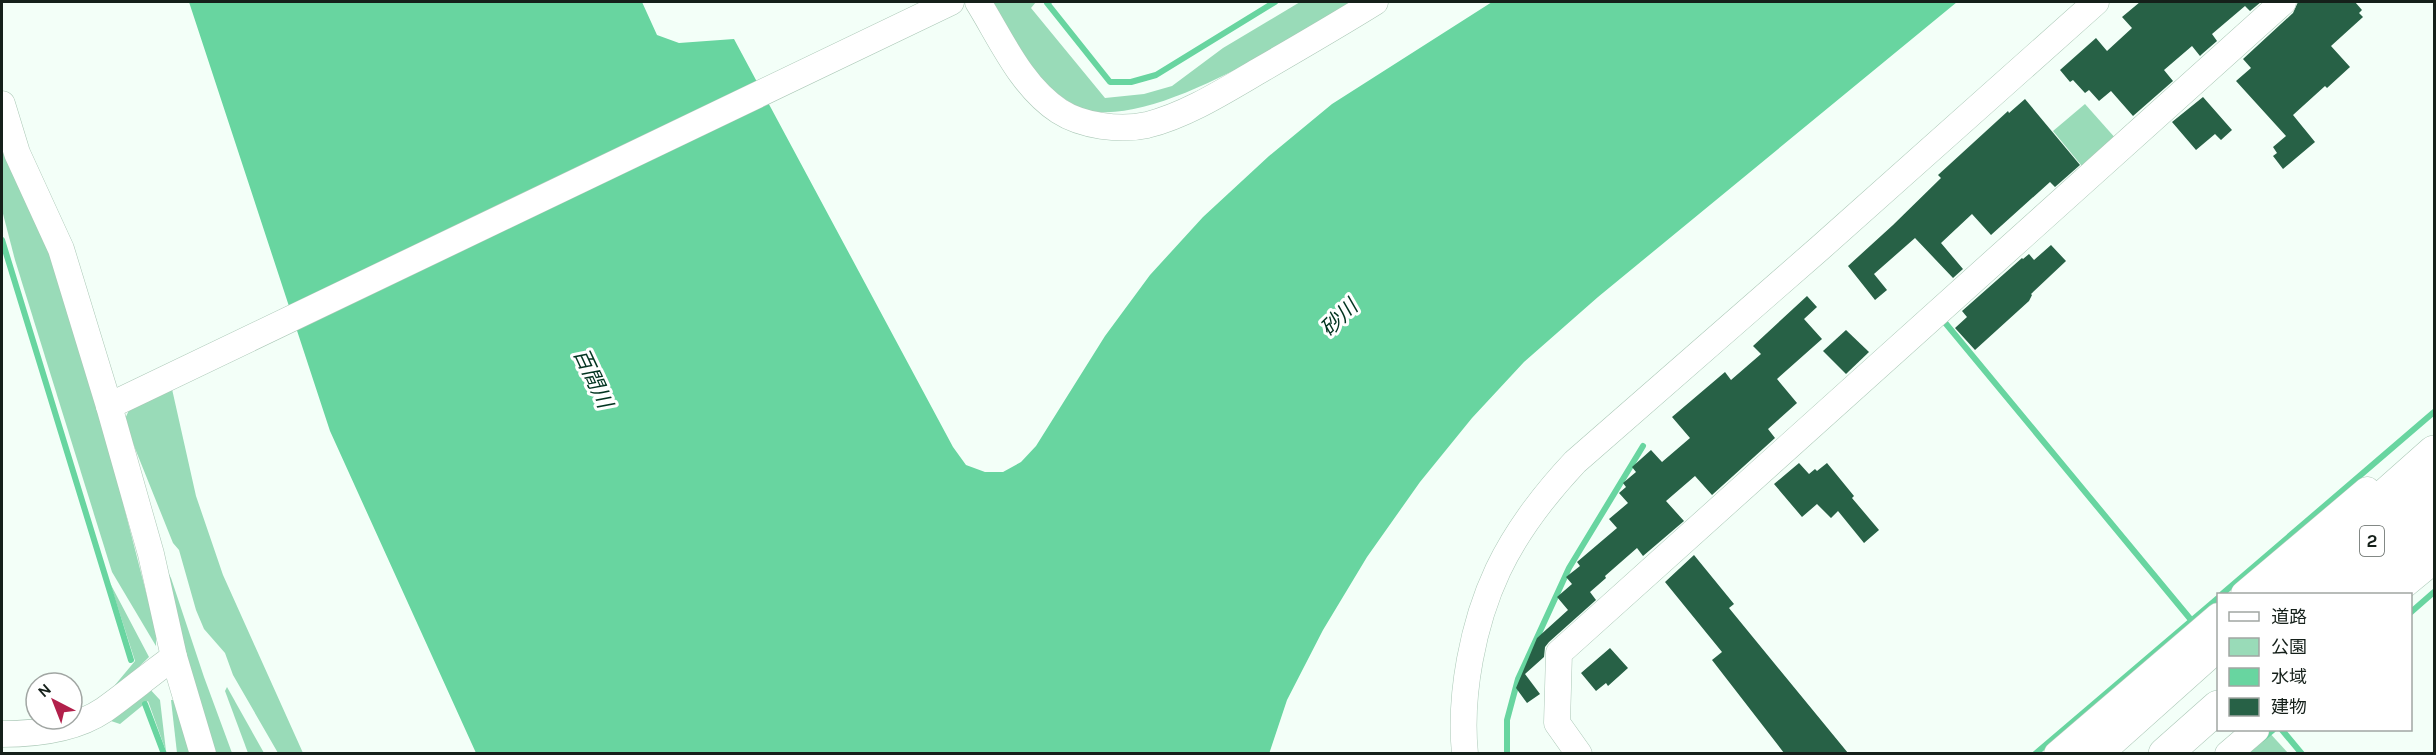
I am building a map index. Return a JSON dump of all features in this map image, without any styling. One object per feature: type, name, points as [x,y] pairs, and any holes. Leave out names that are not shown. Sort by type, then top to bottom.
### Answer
[{"type":"highway","points":[[2275,593],[2434,452]]},
{"type":"highway","name":"2","points":[[2310,593],[2434,488]]},
{"type":"highway","name":"2","points":[[2352,593],[2434,523]]},
{"type":"highway","points":[[2389,593],[2434,556]]},
{"type":"highway","points":[[2095,753],[2217,645]]},
{"type":"highway","points":[[2123,753],[2217,673]]},
{"type":"highway","points":[[2165,753],[2217,708]]},
{"type":"highway","points":[[2195,753],[2222,731]]},
{"type":"street","points":[[978,2],[1018,68],[1038,95],[1060,112],[1085,122],[1113,127],[1146,125],[1185,111],[1237,84],[1375,2]]},
{"type":"street","points":[[1465,753],[1464,698],[1482,613],[1498,571],[1520,531],[1550,488],[1575,462],[2096,2]]},
{"type":"street","points":[[1579,753],[1557,723],[1559,653],[2283,2]]},
{"type":"street","points":[[109,406],[947,4]]},
{"type":"street","points":[[2,104],[17,153],[61,249],[151,554],[174,657],[203,753]]},
{"type":"street","points":[[2245,593],[2434,434]]},
{"type":"street","points":[[2412,594],[2434,575]]},
{"type":"street","points":[[2057,753],[2217,617]]},
{"type":"street","points":[[2,734],[39,732],[84,720],[103,711],[174,657]]},
{"type":"street","points":[[2228,753],[2254,731]]},
{"type":"green space","points":[[994,2],[1036,2],[1031,8],[1105,98],[1144,94],[1172,86],[1223,48],[1300,2],[1353,2],[1258,58],[1218,78],[1140,108],[1107,112],[1079,107],[1052,89],[1020,50],[993,9]]},
{"type":"green space","points":[[2085,104],[2117,140],[2086,167],[2081,165],[2053,131]]},
{"type":"green space","points":[[2,136],[50,250],[113,464],[156,631],[156,646],[112,572],[15,260],[2,210]]},
{"type":"green space","points":[[172,389],[196,496],[223,575],[303,753],[278,753],[233,675],[225,653],[204,629],[196,610],[179,550],[173,543],[124,421],[130,408]]},
{"type":"green space","points":[[164,564],[171,578],[232,753],[214,753],[191,684]]},
{"type":"green space","points":[[110,583],[149,657],[116,689],[115,685],[135,661]]},
{"type":"green space","points":[[147,686],[160,700],[166,751],[148,701],[120,724],[111,721]]},
{"type":"green space","points":[[227,687],[264,753],[248,753],[225,691]]},
{"type":"green space","points":[[171,700],[174,700],[191,753],[177,753]]},
{"type":"green space","points":[[2266,731],[2288,753],[2240,754]]},
{"type":"water","points":[[189,2],[642,2],[657,35],[679,43],[734,39],[953,447],[966,465],[985,472],[1003,472],[1021,462],[1036,446],[1105,336],[1150,275],[1203,217],[1269,156],[1332,104],[1492,2],[1957,2],[1598,297],[1524,362],[1472,418],[1420,482],[1367,557],[1323,630],[1287,700],[1269,754],[476,753],[330,431]]},
{"type":"building","points":[[2140,2],[2261,2],[2250,11],[2245,6],[2212,34],[2217,41],[2200,56],[2192,46],[2164,70],[2173,81],[2133,116],[2111,91],[2099,101],[2089,90],[2085,93],[2073,80],[2070,82],[2060,70],[2096,38],[2107,51],[2132,28],[2122,17]]},
{"type":"building","points":[[2298,2],[2355,2],[2362,10],[2359,13],[2363,17],[2331,46],[2350,67],[2293,115],[2315,142],[2283,169],[2273,156],[2277,153],[2273,147],[2286,136],[2236,81],[2251,68],[2243,59],[2293,13]]},
{"type":"building","points":[[2203,97],[2232,130],[2221,140],[2215,134],[2196,150],[2172,122]]},
{"type":"building","points":[[2025,99],[2080,165],[2055,187],[2050,182],[1991,235],[1972,214],[1941,243],[1963,269],[1953,278],[1915,238],[1874,274],[1887,290],[1875,300],[1848,266],[1941,178],[1938,175],[2008,111],[2009,113]]},
{"type":"building","points":[[2051,245],[2066,261],[2031,294],[2029,301],[1975,350],[1955,328],[1967,317],[1962,311],[2022,258],[2029,254],[2034,260]]},
{"type":"building","points":[[1807,296],[1817,307],[1804,319],[1822,339],[1777,379],[1797,403],[1768,429],[1775,438],[1712,495],[1695,476],[1666,501],[1684,521],[1643,556],[1637,548],[1590,592],[1596,600],[1549,642],[1545,647],[1544,657],[1525,674],[1540,694],[1527,703],[1516,688],[1537,638],[1568,610],[1557,597],[1572,584],[1566,577],[1580,566],[1577,562],[1617,528],[1609,519],[1628,503],[1619,493],[1626,487],[1623,483],[1636,472],[1632,467],[1651,450],[1662,462],[1690,438],[1672,417],[1725,372],[1731,380],[1761,354],[1753,346]]},
{"type":"building","points":[[1846,330],[1869,352],[1846,374],[1823,351]]},
{"type":"building","points":[[1799,463],[1809,474],[1827,463],[1879,530],[1864,543],[1838,511],[1831,518],[1817,504],[1802,517],[1774,484]]},
{"type":"building","points":[[1694,555],[1734,604],[1729,608],[1848,753],[1784,753],[1712,660],[1722,652],[1665,582]]},
{"type":"building","points":[[1610,648],[1628,668],[1608,686],[1606,683],[1596,691],[1581,673]]},
{"type":"waterway","points":[[1049,2],[1047,3],[1110,82],[1131,82],[1156,75],[1275,2]]},
{"type":"waterway","points":[[2,240],[131,660]]},
{"type":"waterway","points":[[1942,319],[2192,621]]},
{"type":"waterway","points":[[2223,593],[2434,412]]},
{"type":"waterway","points":[[1507,754],[1507,720],[1518,679],[1569,568],[1643,446]]},
{"type":"waterway","points":[[2412,611],[2434,592]]},
{"type":"waterway","points":[[2035,754],[2217,599]]},
{"type":"waterway","points":[[145,704],[164,754]]},
{"type":"waterway","points":[[2262,739],[2272,731]]},
{"type":"waterway","points":[[2283,731],[2302,754]]},
{"type":"water label","name":"砂川","points":[[1339,318]]},
{"type":"water label","name":"百間川","points":[[593,378]]}]
